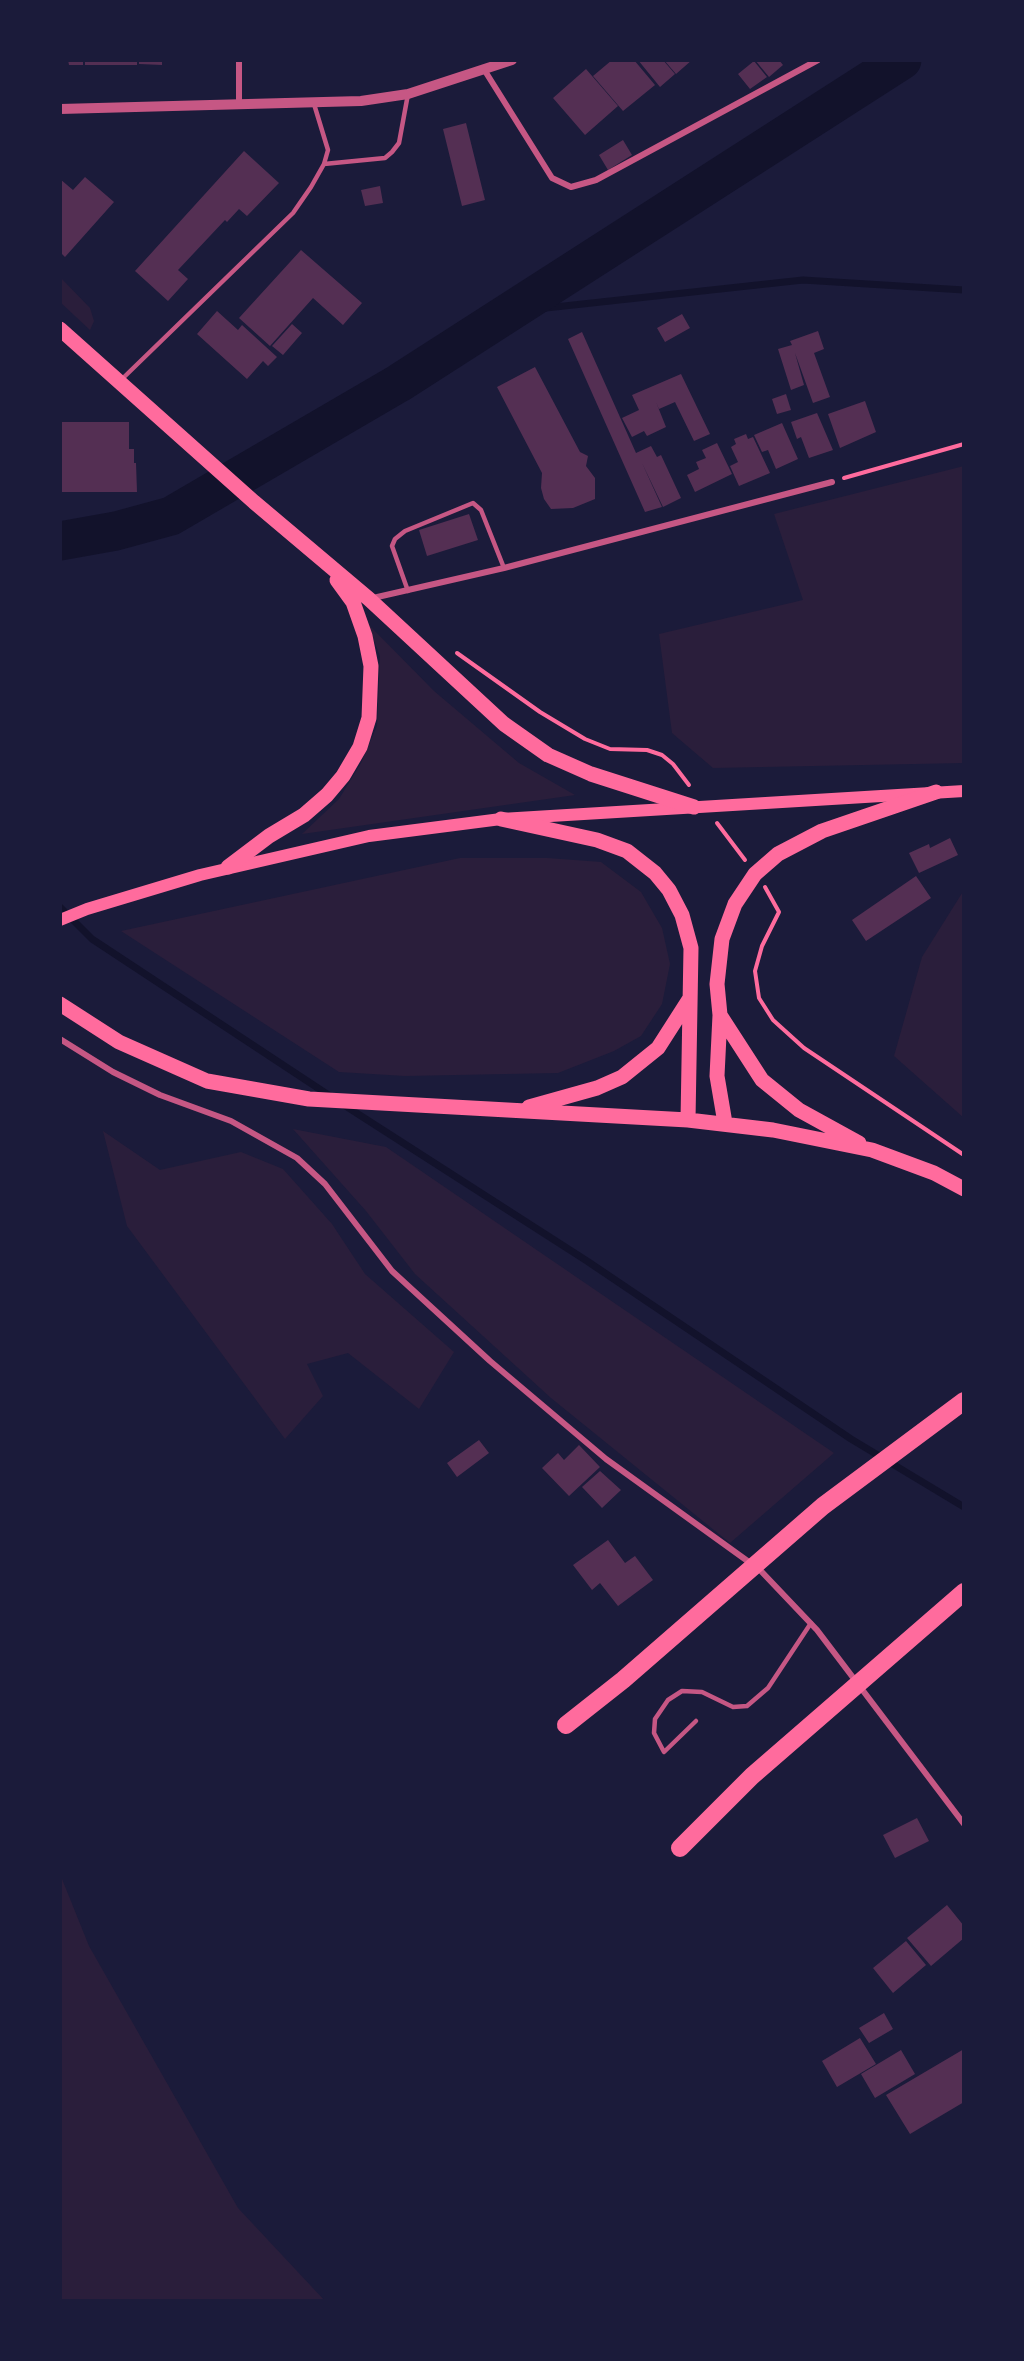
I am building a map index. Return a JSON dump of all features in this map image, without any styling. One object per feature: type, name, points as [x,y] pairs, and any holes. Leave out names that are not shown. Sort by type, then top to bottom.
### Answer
[{"type":"highway","points":[[566,1725],[703,1611],[823,1506],[964,1401]]},
{"type":"highway","points":[[680,1848],[752,1776],[964,1592]]},
{"type":"main road","points":[[63,334],[254,502],[369,599],[504,724],[548,755],[591,774],[695,800]]},
{"type":"main road","points":[[228,867],[269,836],[304,814],[327,795],[360,747],[369,718],[371,666],[365,636],[353,602],[324,561]]},
{"type":"main road","points":[[60,920],[87,909],[228,867],[369,836],[501,819],[695,800],[964,791]]},
{"type":"main road","points":[[725,1123],[717,1076],[720,1015],[717,984],[722,939],[735,904],[755,874],[778,854],[822,831],[936,792]]},
{"type":"main road","points":[[501,819],[597,840],[627,851],[655,873],[669,890],[691,948],[692,995],[688,1120]]},
{"type":"main road","points":[[516,1111],[597,1088],[621,1077],[658,1048],[692,995]]},
{"type":"main road","points":[[60,1005],[119,1042],[207,1081],[309,1099],[725,1123],[872,1150]]},
{"type":"main road","points":[[720,1015],[762,1080],[799,1110],[872,1150],[934,1173],[964,1189]]},
{"type":"street","points":[[238,105],[239,60]]},
{"type":"street","points":[[60,109],[361,101],[408,94],[485,71],[512,60]]},
{"type":"street","points":[[485,71],[552,178],[571,187],[596,180],[818,60]]},
{"type":"street","points":[[369,599],[504,568],[832,482]]},
{"type":"street","points":[[60,1039],[113,1072],[160,1095],[231,1121],[297,1158],[325,1184],[392,1272],[490,1362],[606,1460],[760,1570],[811,1623],[964,1824]]},
{"type":"lane","points":[[324,164],[385,158],[399,143],[408,94]]},
{"type":"lane","points":[[119,382],[293,213],[324,164],[328,150],[314,103]]},
{"type":"lane","points":[[408,591],[392,546],[396,539],[405,531],[473,503],[481,510],[504,568]]},
{"type":"lane","points":[[696,1721],[664,1752],[654,1732],[654,1726],[655,1719],[668,1700],[682,1691],[702,1692],[733,1707],[747,1706],[768,1688],[811,1623]]},
{"type":"path","points":[[832,482],[964,444]]},
{"type":"path","points":[[456,653],[540,712],[585,739],[610,749],[647,750],[662,755],[673,764],[695,800]]},
{"type":"path","points":[[716,821],[751,869]]},
{"type":"path","points":[[758,878],[779,912],[762,946],[755,971],[759,998],[773,1020],[804,1047],[964,1155]]},
{"type":"shaded area","points":[[60,277],[90,308],[94,321],[90,330],[60,302]]},
{"type":"shaded area","points":[[964,466],[964,763],[713,768],[672,733],[659,634],[803,600],[774,514]]},
{"type":"shaded area","points":[[367,623],[434,691],[519,763],[575,795],[302,834],[339,799],[361,763],[377,726],[380,656]]},
{"type":"shaded area","points":[[460,858],[547,858],[601,862],[641,892],[662,928],[670,964],[662,1004],[641,1036],[614,1051],[558,1073],[405,1076],[339,1072],[121,931]]},
{"type":"shaded area","points":[[964,890],[964,1118],[894,1056],[922,957]]},
{"type":"shaded area","points":[[293,1129],[386,1147],[834,1453],[730,1543],[551,1398],[415,1274],[366,1211]]},
{"type":"shaded area","points":[[103,1131],[160,1170],[241,1152],[283,1169],[332,1224],[365,1274],[454,1352],[419,1409],[348,1353],[307,1364],[323,1396],[285,1439],[127,1226]]},
{"type":"shaded area","points":[[60,1874],[89,1946],[238,2208],[325,2301],[60,2301]]},
{"type":"building","points":[[68,60],[83,60],[83,65],[69,65]]},
{"type":"building","points":[[85,60],[137,60],[137,65],[85,65]]},
{"type":"building","points":[[139,60],[162,60],[162,65],[139,64]]},
{"type":"building","points":[[612,60],[634,60],[655,85],[623,111],[593,76]]},
{"type":"building","points":[[638,60],[663,60],[675,74],[660,87]]},
{"type":"building","points":[[664,60],[692,60],[676,74]]},
{"type":"building","points":[[755,60],[779,60],[783,65],[769,77]]},
{"type":"building","points":[[754,61],[767,77],[750,89],[738,74]]},
{"type":"building","points":[[586,69],[618,106],[585,135],[553,98]]},
{"type":"building","points":[[466,123],[485,200],[462,206],[443,129]]},
{"type":"building","points":[[623,140],[632,155],[608,170],[599,155]]},
{"type":"building","points":[[244,151],[279,183],[247,216],[239,209],[227,222],[225,220],[178,270],[188,279],[168,301],[135,271]]},
{"type":"building","points":[[85,177],[114,202],[65,257],[60,252],[60,179],[73,190]]},
{"type":"building","points":[[380,186],[383,203],[365,206],[361,190]]},
{"type":"building","points":[[301,250],[362,303],[343,325],[313,298],[270,346],[239,318]]},
{"type":"building","points":[[217,311],[238,330],[242,325],[277,357],[268,366],[263,361],[247,379],[197,334]]},
{"type":"building","points":[[682,314],[690,328],[665,342],[657,328]]},
{"type":"building","points":[[292,324],[302,333],[283,355],[272,346]]},
{"type":"building","points":[[818,331],[824,349],[814,353],[830,397],[813,403],[795,353],[804,385],[791,390],[778,349],[792,345],[790,341]]},
{"type":"building","points":[[582,332],[636,453],[651,446],[657,457],[661,455],[681,498],[663,507],[642,463],[662,507],[645,512],[568,339]]},
{"type":"building","points":[[535,367],[580,452],[588,456],[586,466],[595,478],[595,499],[573,508],[551,509],[544,499],[541,488],[542,473],[497,387]]},
{"type":"building","points":[[681,374],[710,434],[694,441],[675,402],[659,409],[656,402],[666,427],[647,436],[644,431],[632,437],[622,418],[639,410],[632,395]]},
{"type":"building","points":[[786,394],[791,410],[777,414],[772,399]]},
{"type":"building","points":[[865,401],[876,432],[840,448],[828,414]]},
{"type":"building","points":[[817,413],[833,450],[809,458],[801,437],[797,439],[791,422]]},
{"type":"building","points":[[60,422],[129,422],[129,449],[134,449],[137,492],[60,492]]},
{"type":"building","points":[[782,423],[798,459],[776,469],[768,450],[762,452],[754,435]]},
{"type":"building","points":[[746,434],[748,439],[753,437],[770,473],[739,486],[730,466],[738,462],[731,447],[736,444],[734,439]]},
{"type":"building","points":[[717,443],[732,474],[695,492],[687,475],[699,469],[696,462],[706,458],[702,450]]},
{"type":"building","points":[[469,514],[478,540],[427,556],[419,530]]},
{"type":"building","points":[[950,838],[958,855],[919,873],[909,853],[929,844],[930,848]]},
{"type":"building","points":[[916,876],[931,898],[866,941],[852,920]]},
{"type":"building","points":[[479,1440],[489,1453],[457,1477],[447,1463]]},
{"type":"building","points":[[579,1445],[600,1467],[569,1496],[542,1468],[558,1453],[564,1460]]},
{"type":"building","points":[[600,1471],[621,1490],[602,1508],[582,1487]]},
{"type":"building","points":[[608,1540],[625,1563],[635,1556],[653,1580],[618,1606],[600,1583],[592,1590],[573,1565]]},
{"type":"building","points":[[917,1818],[929,1841],[895,1858],[883,1835]]},
{"type":"building","points":[[947,1905],[964,1926],[964,1938],[931,1966],[907,1938]]},
{"type":"building","points":[[906,1941],[926,1965],[893,1993],[873,1968]]},
{"type":"building","points":[[884,2013],[893,2029],[869,2043],[859,2028]]},
{"type":"building","points":[[860,2038],[876,2064],[837,2087],[822,2061]]},
{"type":"building","points":[[964,2049],[964,2102],[910,2134],[886,2095]]},
{"type":"building","points":[[901,2050],[915,2074],[875,2098],[861,2074]]},
{"type":"waterway","points":[[60,541],[116,531],[171,516],[399,383],[902,60]]},
{"type":"waterway","points":[[509,312],[803,280],[964,290]]},
{"type":"waterway","points":[[60,907],[92,939],[330,1096]]},
{"type":"waterway","points":[[344,1105],[587,1261],[851,1439],[964,1507]]}]
